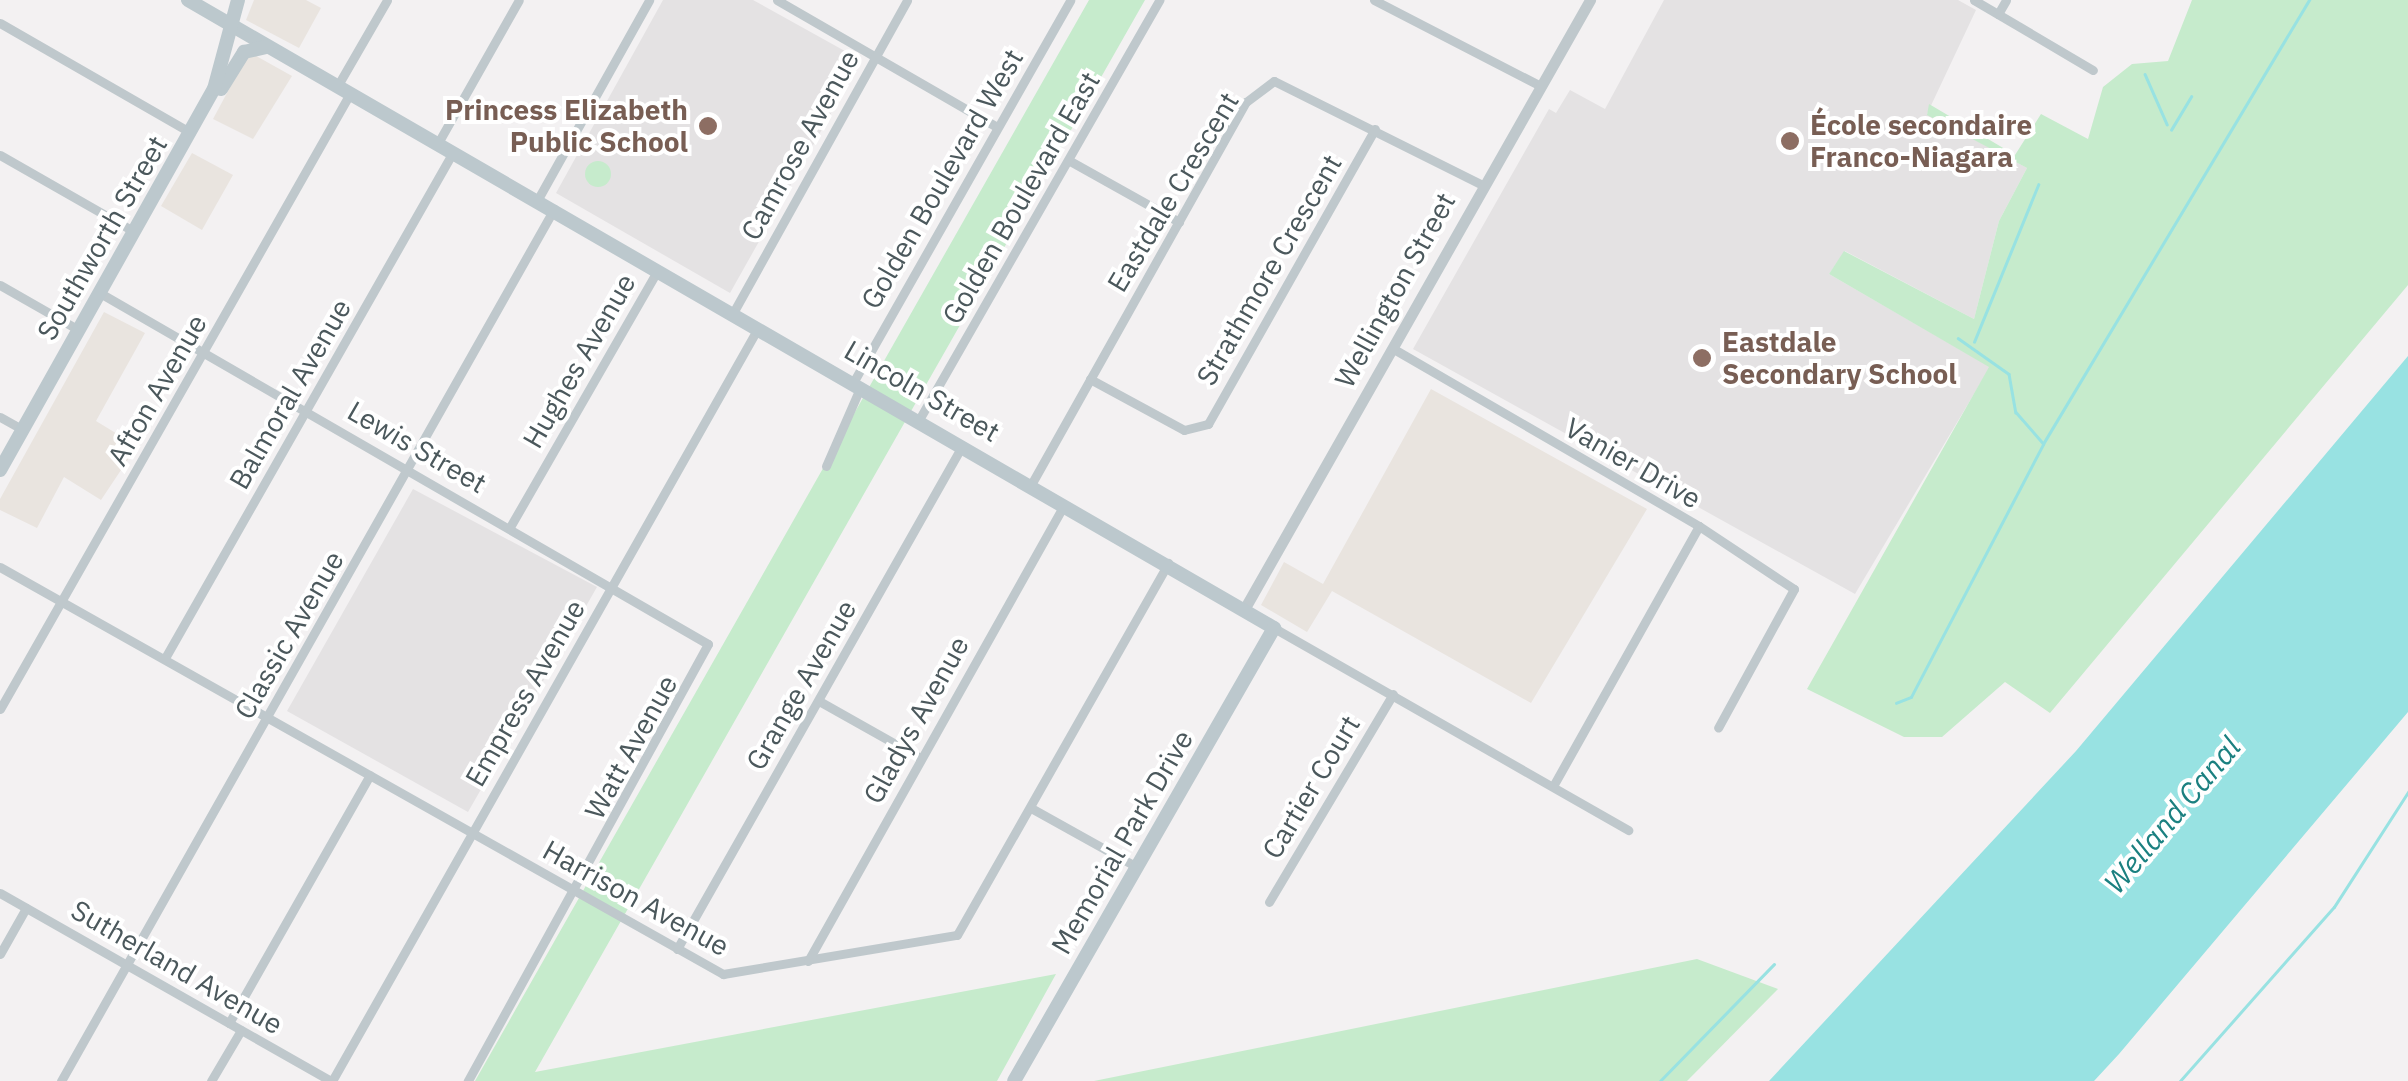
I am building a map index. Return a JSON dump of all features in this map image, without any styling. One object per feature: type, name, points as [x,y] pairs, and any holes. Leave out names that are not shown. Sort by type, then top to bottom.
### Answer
[{"type":"main road","points":[[188,0],[216,8],[230,0]]},
{"type":"main road","name":"Lincoln Street","points":[[188,0],[1246,606],[1274,628]]},
{"type":"main road","name":"Southworth Street","points":[[0,470],[202,114],[238,0]]},
{"type":"main road","points":[[202,114],[244,52],[273,49]]},
{"type":"main road","name":"Memorial Park Drive","points":[[1014,1081],[1274,628]]},
{"type":"street","name":"Afton Avenue","points":[[0,709],[205,352],[345,89],[386,0]]},
{"type":"street","points":[[438,143],[518,0]]},
{"type":"street","points":[[538,199],[649,0]]},
{"type":"street","points":[[778,0],[998,127]]},
{"type":"street","name":"Camrose Avenue","points":[[733,312],[907,0]]},
{"type":"street","name":"Golden Boulevard West","points":[[826,466],[858,383],[1070,0]]},
{"type":"street","name":"Golden Boulevard East","points":[[920,418],[1070,162],[1158,0]]},
{"type":"street","points":[[1374,0],[1540,85]]},
{"type":"street","name":"Wellington Street","points":[[1246,606],[1590,0]]},
{"type":"street","points":[[1974,0],[2094,70]]},
{"type":"street","points":[[1998,14],[2006,0]]},
{"type":"street","points":[[0,24],[191,133]]},
{"type":"street","name":"Eastdale Crescent","points":[[1032,483],[1246,102],[1274,81],[1376,129],[1482,186]]},
{"type":"street","name":"Strathmore Crescent","points":[[1090,379],[1184,430],[1208,424],[1376,129]]},
{"type":"street","name":"Balmoral Avenue","points":[[165,658],[453,151]]},
{"type":"street","points":[[0,155],[135,232]]},
{"type":"street","points":[[1070,162],[1178,222]]},
{"type":"street","name":"Classic Avenue","points":[[61,1081],[554,210]]},
{"type":"street","name":"Hughes Avenue","points":[[510,526],[658,271]]},
{"type":"street","points":[[0,285],[79,330]]},
{"type":"street","name":"Lewis Street","points":[[100,293],[613,584],[708,644]]},
{"type":"street","name":"Empress Avenue","points":[[332,1081],[758,328]]},
{"type":"street","name":"Vanier Drive","points":[[1392,348],[1699,526],[1553,786]]},
{"type":"street","points":[[0,417],[23,430]]},
{"type":"street","name":"Grange Avenue","points":[[678,949],[963,444]]},
{"type":"street","name":"Gladys Avenue","points":[[808,961],[1065,504]]},
{"type":"street","points":[[1699,526],[1794,589],[1718,728]]},
{"type":"street","name":"Harrison Avenue","points":[[0,567],[723,974],[957,936],[1168,563]]},
{"type":"street","name":"Lincoln Street","points":[[1274,628],[1628,830]]},
{"type":"street","name":"Watt Avenue","points":[[468,1081],[708,644]]},
{"type":"street","name":"Cartier Court","points":[[1268,902],[1393,694]]},
{"type":"street","points":[[819,701],[920,758]]},
{"type":"street","points":[[229,1023],[370,775]]},
{"type":"street","points":[[1031,808],[1137,867]]},
{"type":"street","name":"Sutherland Avenue","points":[[0,892],[332,1081]]},
{"type":"street","points":[[0,954],[26,908]]},
{"type":"street","points":[[211,1081],[241,1030]]},
{"type":"shaded area","points":[[254,0],[306,0],[321,8],[299,48],[246,20]]},
{"type":"shaded area","name":"Princess Elizabeth Public School","points":[[663,0],[753,0],[861,60],[730,293],[556,193]]},
{"type":"shaded area","name":"Eastdale Secondary School","points":[[1664,0],[1958,0],[1976,10],[1927,114],[2027,168],[1999,221],[1974,319],[1845,251],[1829,274],[1990,367],[1855,594],[1413,349],[1549,109],[1556,113],[1570,90],[1605,109]]},
{"type":"shaded area","points":[[249,52],[292,76],[253,139],[213,119]]},
{"type":"shaded area","points":[[192,153],[233,175],[202,230],[161,206]]},
{"type":"shaded area","points":[[104,312],[145,333],[96,421],[137,446],[101,500],[64,477],[37,528],[0,510],[0,499]]},
{"type":"shaded area","points":[[1431,389],[1647,509],[1531,703],[1332,591],[1307,632],[1261,605],[1284,562],[1323,584]]},
{"type":"shaded area","points":[[413,489],[597,587],[468,812],[287,711]]},
{"type":"green space","points":[[1089,0],[1145,0],[535,1072],[1056,974],[997,1081],[475,1081]]},
{"type":"green space","points":[[2192,0],[2408,0],[2408,285],[2050,713],[2005,682],[1942,737],[1904,737],[1807,689],[1989,367],[1829,274],[1844,251],[1974,319],[1999,221],[2027,168],[1927,115],[1929,104],[2015,155],[2041,114],[2088,139],[2103,87],[2132,64],[2168,61]]},
{"type":"green space","points":[[598,161],[607,165],[611,174],[607,183],[598,187],[589,183],[585,174],[589,165]]},
{"type":"green space","points":[[1697,959],[1778,989],[1687,1081],[1094,1081]]},
{"type":"water","name":"Welland Canal","points":[[2408,356],[2408,712],[2119,1054],[2094,1081],[1769,1081],[2076,751]]},
{"type":"waterway","points":[[1896,703],[1911,697],[2043,444],[2309,0]]},
{"type":"waterway","points":[[2145,74],[2167,124]]},
{"type":"waterway","points":[[2171,130],[2191,97]]},
{"type":"waterway","points":[[1974,342],[2038,185]]},
{"type":"waterway","points":[[1958,338],[2009,374],[2016,412],[2042,442]]},
{"type":"waterway","points":[[2180,1081],[2334,907],[2408,792]]},
{"type":"waterway","points":[[1660,1081],[1774,964]]},
{"type":"place","name":"Princess Elizabeth Public School","points":[[708,126]]},
{"type":"place","name":"École secondaire Franco-Niagara","points":[[1790,141]]},
{"type":"place","name":"Eastdale Secondary School","points":[[1702,358]]}]
